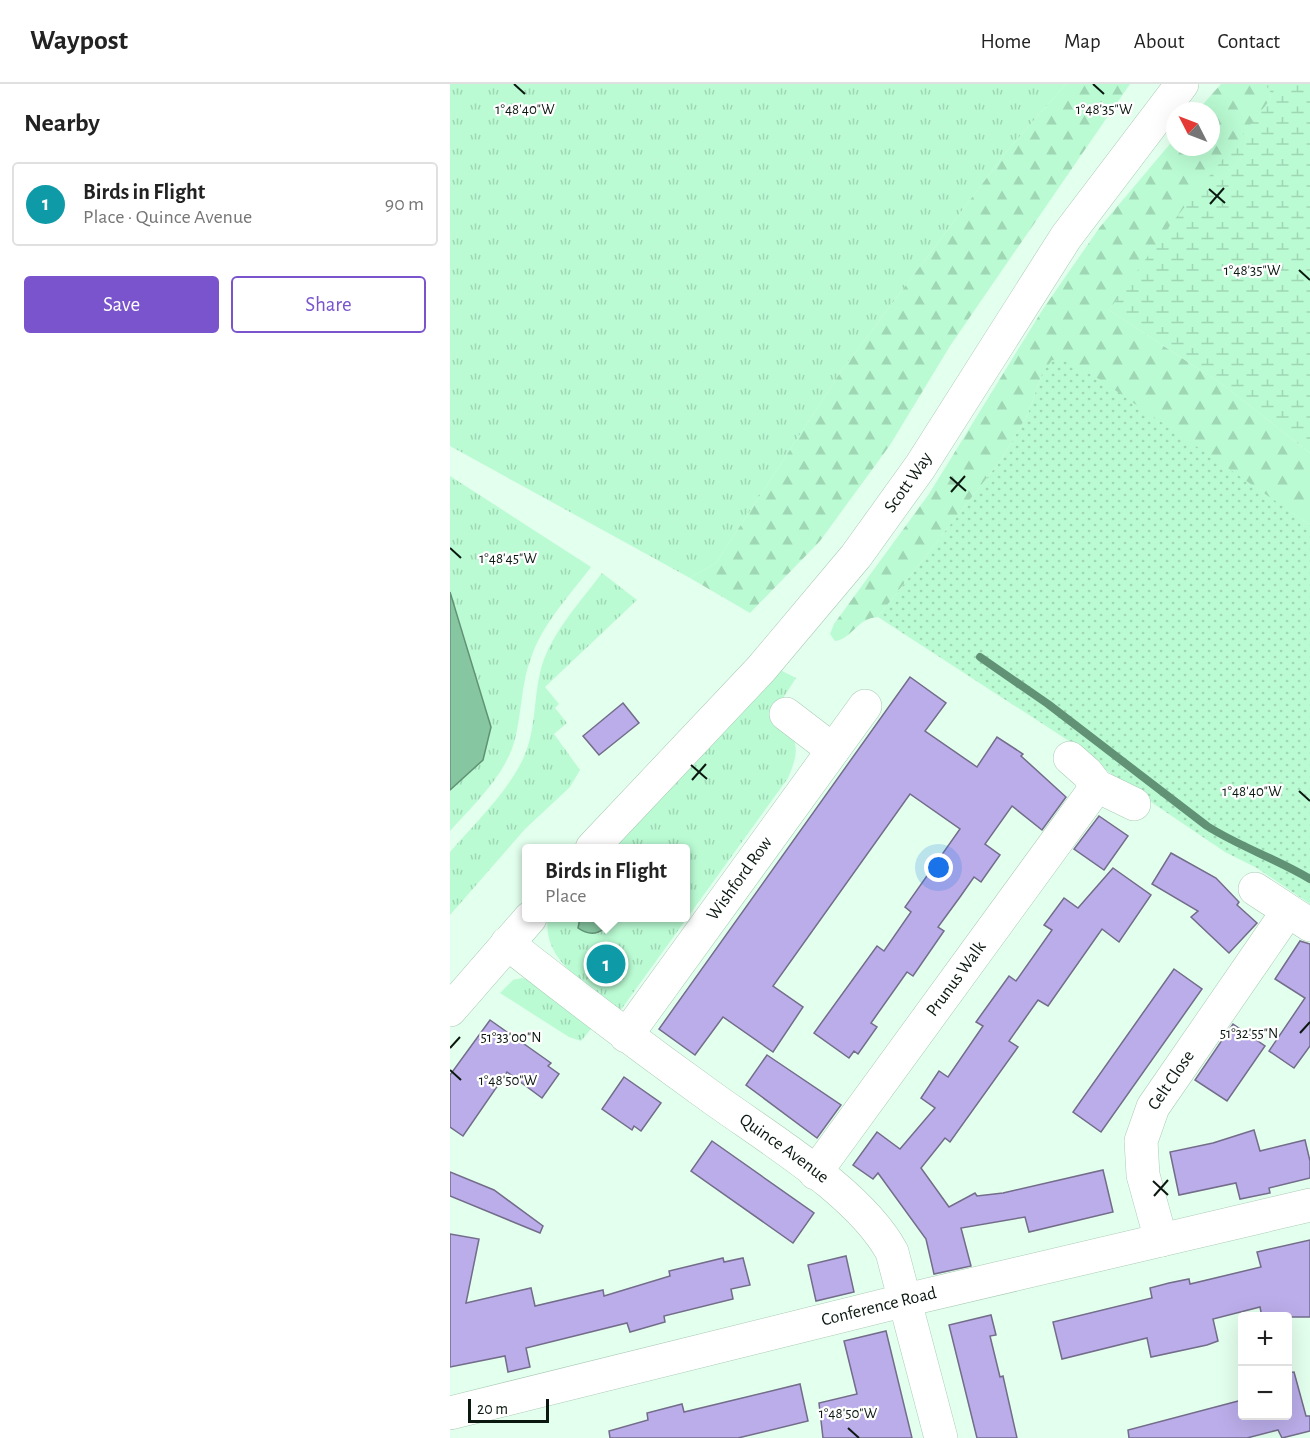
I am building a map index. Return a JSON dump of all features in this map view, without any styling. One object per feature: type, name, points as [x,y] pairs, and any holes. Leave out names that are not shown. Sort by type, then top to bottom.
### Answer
[{"type":"street","name":"Scott Way","points":[[597,844],[772,658],[856,556],[926,458],[1066,237],[1182,84]]},
{"type":"street","name":"Wishford Row","points":[[626,1036],[865,706]]},
{"type":"street","points":[[786,714],[833,750]]},
{"type":"street","points":[[1070,758],[1087,773],[1096,786],[1134,804]]},
{"type":"street","name":"Prunus Walk","points":[[815,1173],[1096,786]]},
{"type":"street","name":"Celt Close","points":[[1161,1240],[1143,1175],[1141,1141],[1153,1107],[1299,918],[1255,889]]},
{"type":"street","points":[[450,1010],[526,922]]},
{"type":"street","name":"Quince Avenue","points":[[507,943],[626,1036],[815,1173],[864,1212],[881,1232],[892,1252],[941,1438]]},
{"type":"street","name":"Conference Road","points":[[450,1413],[906,1300],[1310,1205]]},
{"type":"green space","points":[[450,84],[1066,84],[1007,151],[842,370],[716,563],[690,578],[450,446]]},
{"type":"green space","points":[[1066,84],[1130,84],[950,346],[890,445],[820,541],[750,613],[690,578],[716,563],[842,370],[1007,151]]},
{"type":"green space","points":[[1221,84],[1265,84],[1271,93],[1270,100],[1109,310],[1226,387],[1310,453],[1310,525],[1187,442],[1042,374],[1028,414],[1001,460],[878,617],[865,621],[846,637],[835,641],[830,634],[834,624],[929,494],[1043,309],[1100,227],[1166,149],[1166,156],[1220,156],[1220,102],[1205,102]]},
{"type":"green space","points":[[1265,84],[1310,84],[1310,453],[1226,387],[1109,310],[1171,224],[1270,100],[1271,93]]},
{"type":"green space","points":[[1052,360],[1065,361],[1099,379],[1310,525],[1310,904],[1257,868],[1225,852],[1123,783],[1069,741],[878,617],[1001,460],[1028,414],[1042,374]]},
{"type":"green space","points":[[450,476],[591,567],[557,610],[536,645],[525,678],[511,752],[497,777],[450,831],[450,790],[483,760],[466,642],[450,592]]},
{"type":"green space","points":[[602,573],[637,600],[545,687],[559,704],[555,708],[567,723],[554,734],[580,770],[570,787],[525,829],[450,915],[450,852],[490,808],[516,772],[531,736],[539,676],[547,652],[568,617]]},
{"type":"green space","points":[[776,668],[796,678],[774,712],[788,728],[795,742],[795,758],[788,778],[690,914],[690,844],[611,844]]},
{"type":"green space","points":[[548,922],[579,922],[578,928],[598,934],[613,922],[684,922],[620,1011],[570,972],[560,960],[552,947]]},
{"type":"green space","points":[[522,978],[532,980],[595,1024],[581,1041],[569,1037],[500,993],[513,980]]},
{"type":"shaded area","points":[[450,592],[491,727],[483,760],[450,790]]},
{"type":"shaded area","points":[[579,922],[614,922],[595,933],[578,928]]},
{"type":"building","points":[[910,677],[946,703],[925,731],[977,767],[997,737],[1023,754],[1021,756],[1066,797],[1042,830],[1012,806],[985,844],[1000,855],[981,882],[974,877],[938,927],[944,931],[913,976],[907,972],[871,1023],[877,1027],[858,1054],[854,1051],[849,1058],[814,1033],[877,946],[884,951],[911,912],[905,907],[960,829],[910,794],[773,986],[803,1007],[773,1052],[723,1017],[695,1055],[659,1029]]},
{"type":"building","points":[[623,703],[639,723],[599,755],[583,736]]},
{"type":"building","points":[[1099,816],[1128,836],[1104,870],[1074,849]]},
{"type":"building","points":[[1171,853],[1216,878],[1239,902],[1237,905],[1257,923],[1229,953],[1191,917],[1198,911],[1152,884]]},
{"type":"building","points":[[1113,868],[1151,895],[1119,942],[1102,929],[1048,1006],[1038,1000],[1009,1041],[1018,1047],[950,1142],[945,1138],[921,1168],[949,1207],[975,1193],[977,1196],[1003,1193],[1103,1170],[1113,1212],[1029,1232],[1025,1217],[961,1228],[971,1266],[934,1274],[926,1239],[878,1173],[873,1179],[853,1165],[877,1132],[900,1149],[935,1108],[921,1098],[939,1071],[948,1077],[983,1026],[976,1022],[1009,976],[1016,981],[1052,930],[1044,925],[1064,898],[1078,908]]},
{"type":"building","points":[[1300,941],[1310,944],[1310,1046],[1294,1068],[1269,1051],[1305,998],[1275,979]]},
{"type":"building","points":[[1174,969],[1202,989],[1101,1132],[1073,1112]]},
{"type":"building","points":[[490,1020],[551,1063],[548,1066],[559,1074],[542,1098],[507,1072],[463,1136],[450,1127],[450,1075]]},
{"type":"building","points":[[1233,1024],[1265,1046],[1227,1101],[1195,1080]]},
{"type":"building","points":[[767,1055],[841,1105],[817,1138],[746,1085]]},
{"type":"building","points":[[624,1077],[661,1103],[641,1131],[634,1126],[632,1130],[602,1109]]},
{"type":"building","points":[[1254,1130],[1260,1151],[1305,1140],[1310,1161],[1310,1178],[1269,1188],[1270,1193],[1240,1199],[1236,1183],[1179,1195],[1170,1152],[1213,1143]]},
{"type":"building","points":[[712,1141],[814,1213],[793,1243],[691,1171]]},
{"type":"building","points":[[450,1172],[494,1190],[543,1226],[540,1233],[450,1196]]},
{"type":"building","points":[[450,1234],[479,1239],[466,1303],[531,1288],[535,1306],[603,1290],[604,1296],[670,1276],[669,1271],[723,1258],[724,1262],[743,1258],[750,1285],[731,1289],[733,1299],[664,1316],[665,1322],[630,1332],[627,1323],[526,1348],[530,1367],[508,1372],[505,1356],[450,1367]]},
{"type":"building","points":[[1310,1240],[1310,1317],[1292,1317],[1292,1312],[1261,1312],[1260,1307],[1213,1319],[1218,1341],[1207,1345],[1151,1357],[1147,1338],[1062,1359],[1053,1322],[1152,1298],[1150,1288],[1189,1279],[1190,1284],[1261,1267],[1257,1252]]},
{"type":"building","points":[[846,1256],[854,1292],[816,1301],[808,1265]]},
{"type":"building","points":[[991,1315],[996,1335],[990,1336],[1000,1377],[1003,1376],[1017,1438],[977,1438],[949,1325]]},
{"type":"building","points":[[886,1331],[912,1438],[823,1438],[819,1403],[857,1394],[844,1341]]},
{"type":"building","points":[[1292,1372],[1294,1372],[1306,1416],[1310,1416],[1310,1431],[1282,1438],[1278,1430],[1247,1438],[1129,1438],[1128,1430],[1238,1401],[1238,1420],[1292,1420]]},
{"type":"building","points":[[800,1384],[808,1421],[738,1438],[610,1438],[609,1431],[648,1420],[647,1413],[682,1404],[684,1412]]},
{"type":"waterway","points":[[980,657],[1048,704],[1207,826],[1310,879]]},
{"type":"place","name":"Birds in Flight","points":[[606,964]]}]
